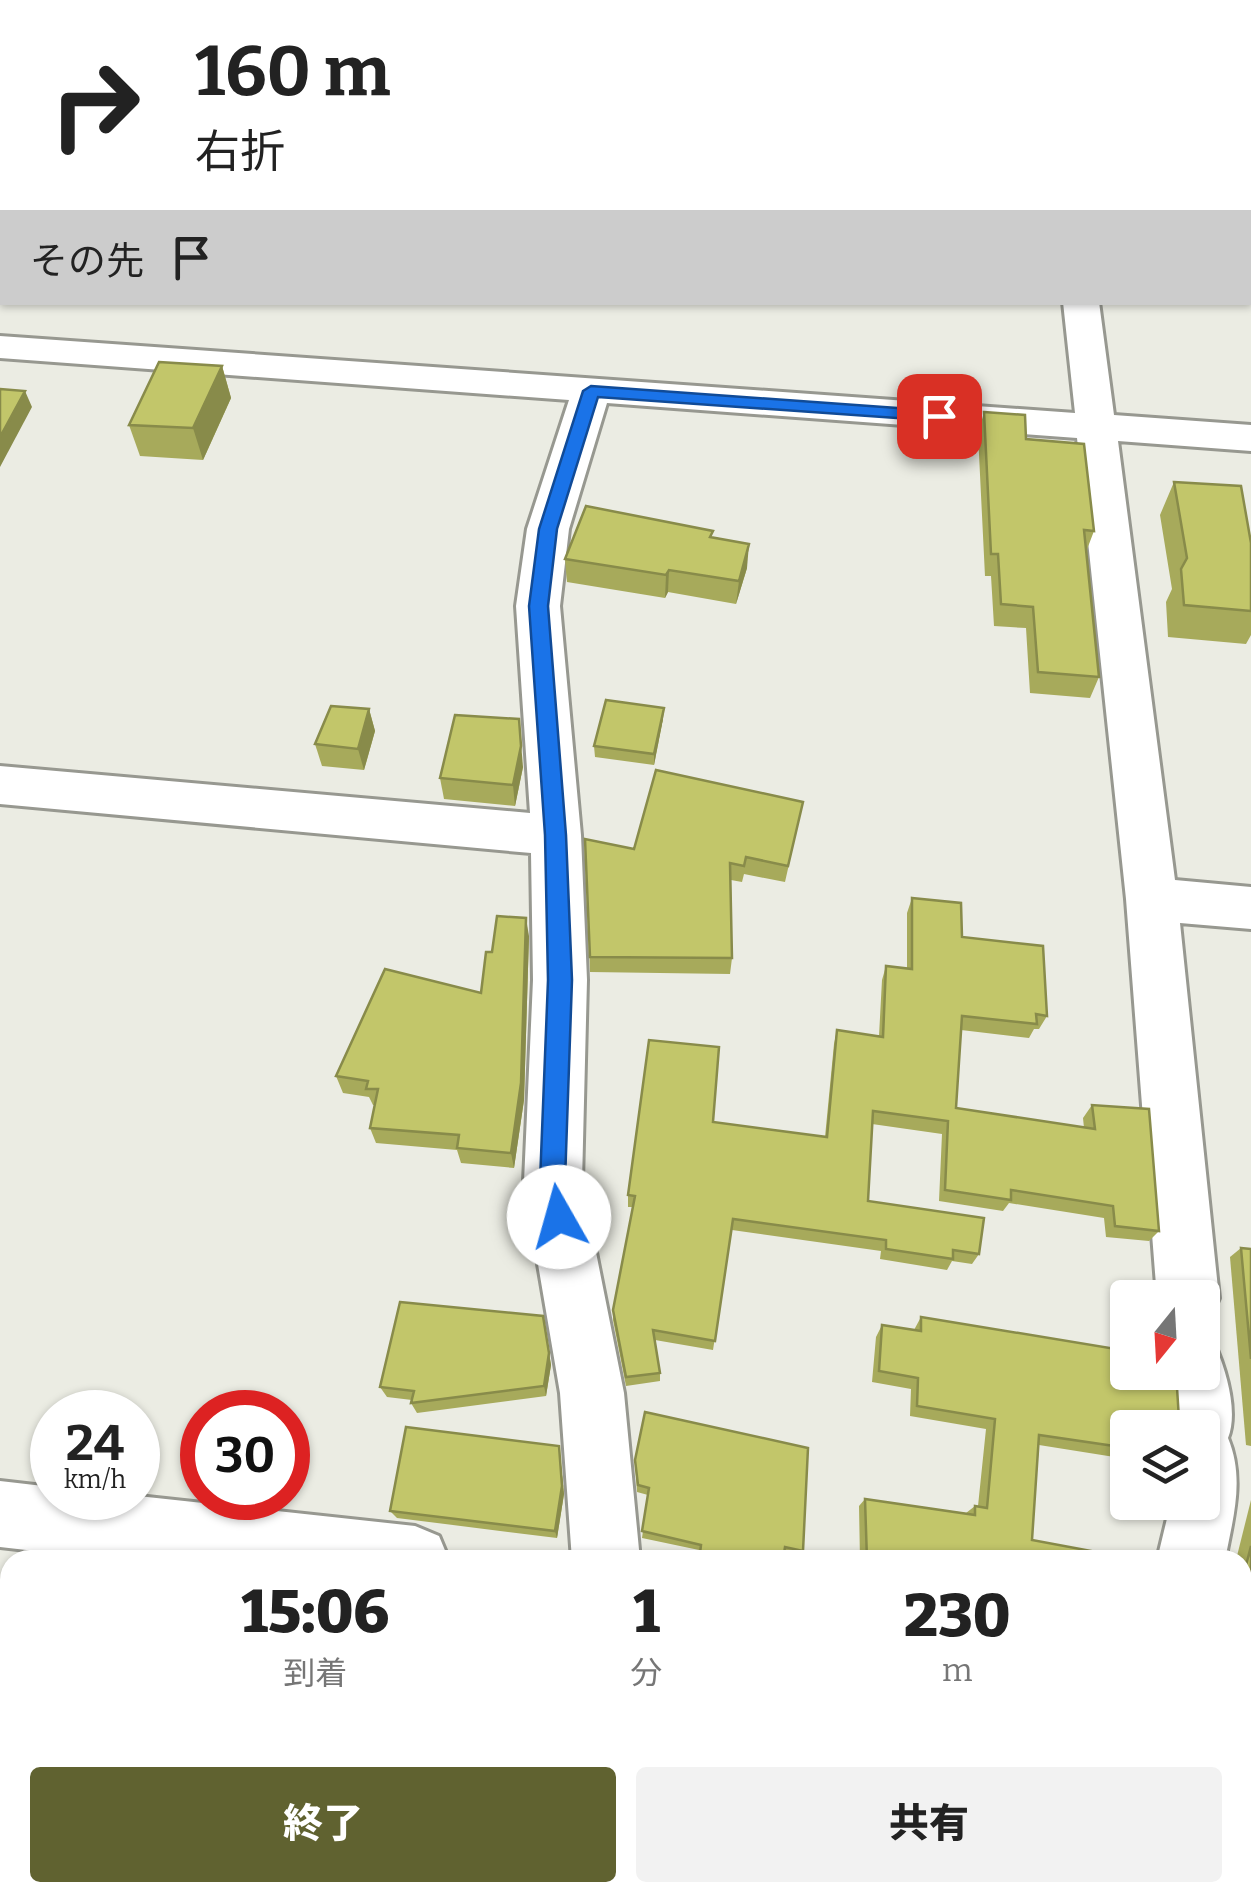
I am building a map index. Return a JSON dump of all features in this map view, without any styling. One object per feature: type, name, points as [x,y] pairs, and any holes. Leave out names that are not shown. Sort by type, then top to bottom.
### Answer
[{"type":"street","points":[[1081,305],[1152,899],[1186,1280]]},
{"type":"street","points":[[0,348],[1251,438]]},
{"type":"street","points":[[591,391],[548,529],[538,606],[556,835],[560,980],[552,1182],[592,1393],[605,1550]]},
{"type":"street","points":[[0,784],[556,835]]},
{"type":"street","points":[[1152,899],[1251,908]]},
{"type":"street","points":[[0,1514],[325,1550]]},
{"type":"street","points":[[1193,1550],[1200,1520]]},
{"type":"building","points":[[159,362],[222,366],[193,428],[129,425]]},
{"type":"building","points":[[0,389],[25,391],[0,437]]},
{"type":"building","points":[[984,412],[1025,415],[1026,439],[1084,444],[1094,531],[1084,530],[1099,677],[1038,672],[1033,607],[1001,604],[998,554],[991,554]]},
{"type":"building","points":[[1174,482],[1241,486],[1251,543],[1251,611],[1184,605],[1181,569],[1187,558]]},
{"type":"building","points":[[586,506],[713,531],[710,537],[749,544],[739,581],[669,570],[666,575],[565,559]]},
{"type":"building","points":[[606,700],[664,708],[654,754],[594,746]]},
{"type":"building","points":[[331,706],[369,709],[358,749],[315,744]]},
{"type":"building","points":[[455,715],[519,719],[521,746],[513,785],[440,778]]},
{"type":"building","points":[[656,770],[803,802],[788,866],[746,857],[744,866],[730,863],[732,958],[590,957],[585,839],[634,849]]},
{"type":"building","points":[[912,898],[961,903],[962,937],[1043,946],[1047,1016],[1036,1014],[1037,1024],[962,1016],[956,1108],[1095,1129],[1092,1105],[1149,1109],[1159,1231],[1115,1226],[1113,1206],[1011,1190],[1011,1200],[945,1190],[948,1121],[873,1111],[868,1201],[984,1218],[979,1254],[953,1250],[953,1259],[886,1249],[886,1240],[733,1219],[715,1341],[653,1330],[660,1373],[626,1377],[613,1310],[635,1196],[628,1195],[649,1040],[719,1047],[713,1122],[827,1137],[837,1030],[883,1037],[886,966],[912,969]]},
{"type":"building","points":[[497,916],[526,918],[521,1083],[511,1153],[457,1148],[459,1135],[370,1128],[378,1089],[366,1089],[368,1081],[336,1076],[385,969],[481,993],[486,952],[492,952]]},
{"type":"building","points":[[1241,1248],[1251,1249],[1251,1359]]},
{"type":"building","points":[[400,1302],[543,1316],[549,1353],[544,1386],[411,1403],[414,1391],[380,1387]]},
{"type":"building","points":[[921,1317],[1110,1348],[1110,1390],[1177,1390],[1178,1410],[1110,1410],[1110,1445],[1039,1435],[1032,1540],[1086,1550],[867,1550],[865,1499],[975,1515],[975,1506],[987,1508],[995,1419],[917,1406],[918,1378],[879,1371],[882,1325],[921,1331]]},
{"type":"building","points":[[645,1412],[808,1448],[803,1550],[700,1550],[701,1545],[642,1531],[649,1488],[638,1485],[635,1460]]},
{"type":"building","points":[[406,1427],[559,1446],[562,1486],[555,1531],[390,1511]]},
{"type":"route","points":[[559,1217],[552,1182],[560,980],[556,835],[538,606],[548,529],[591,391],[939,416]]}]
